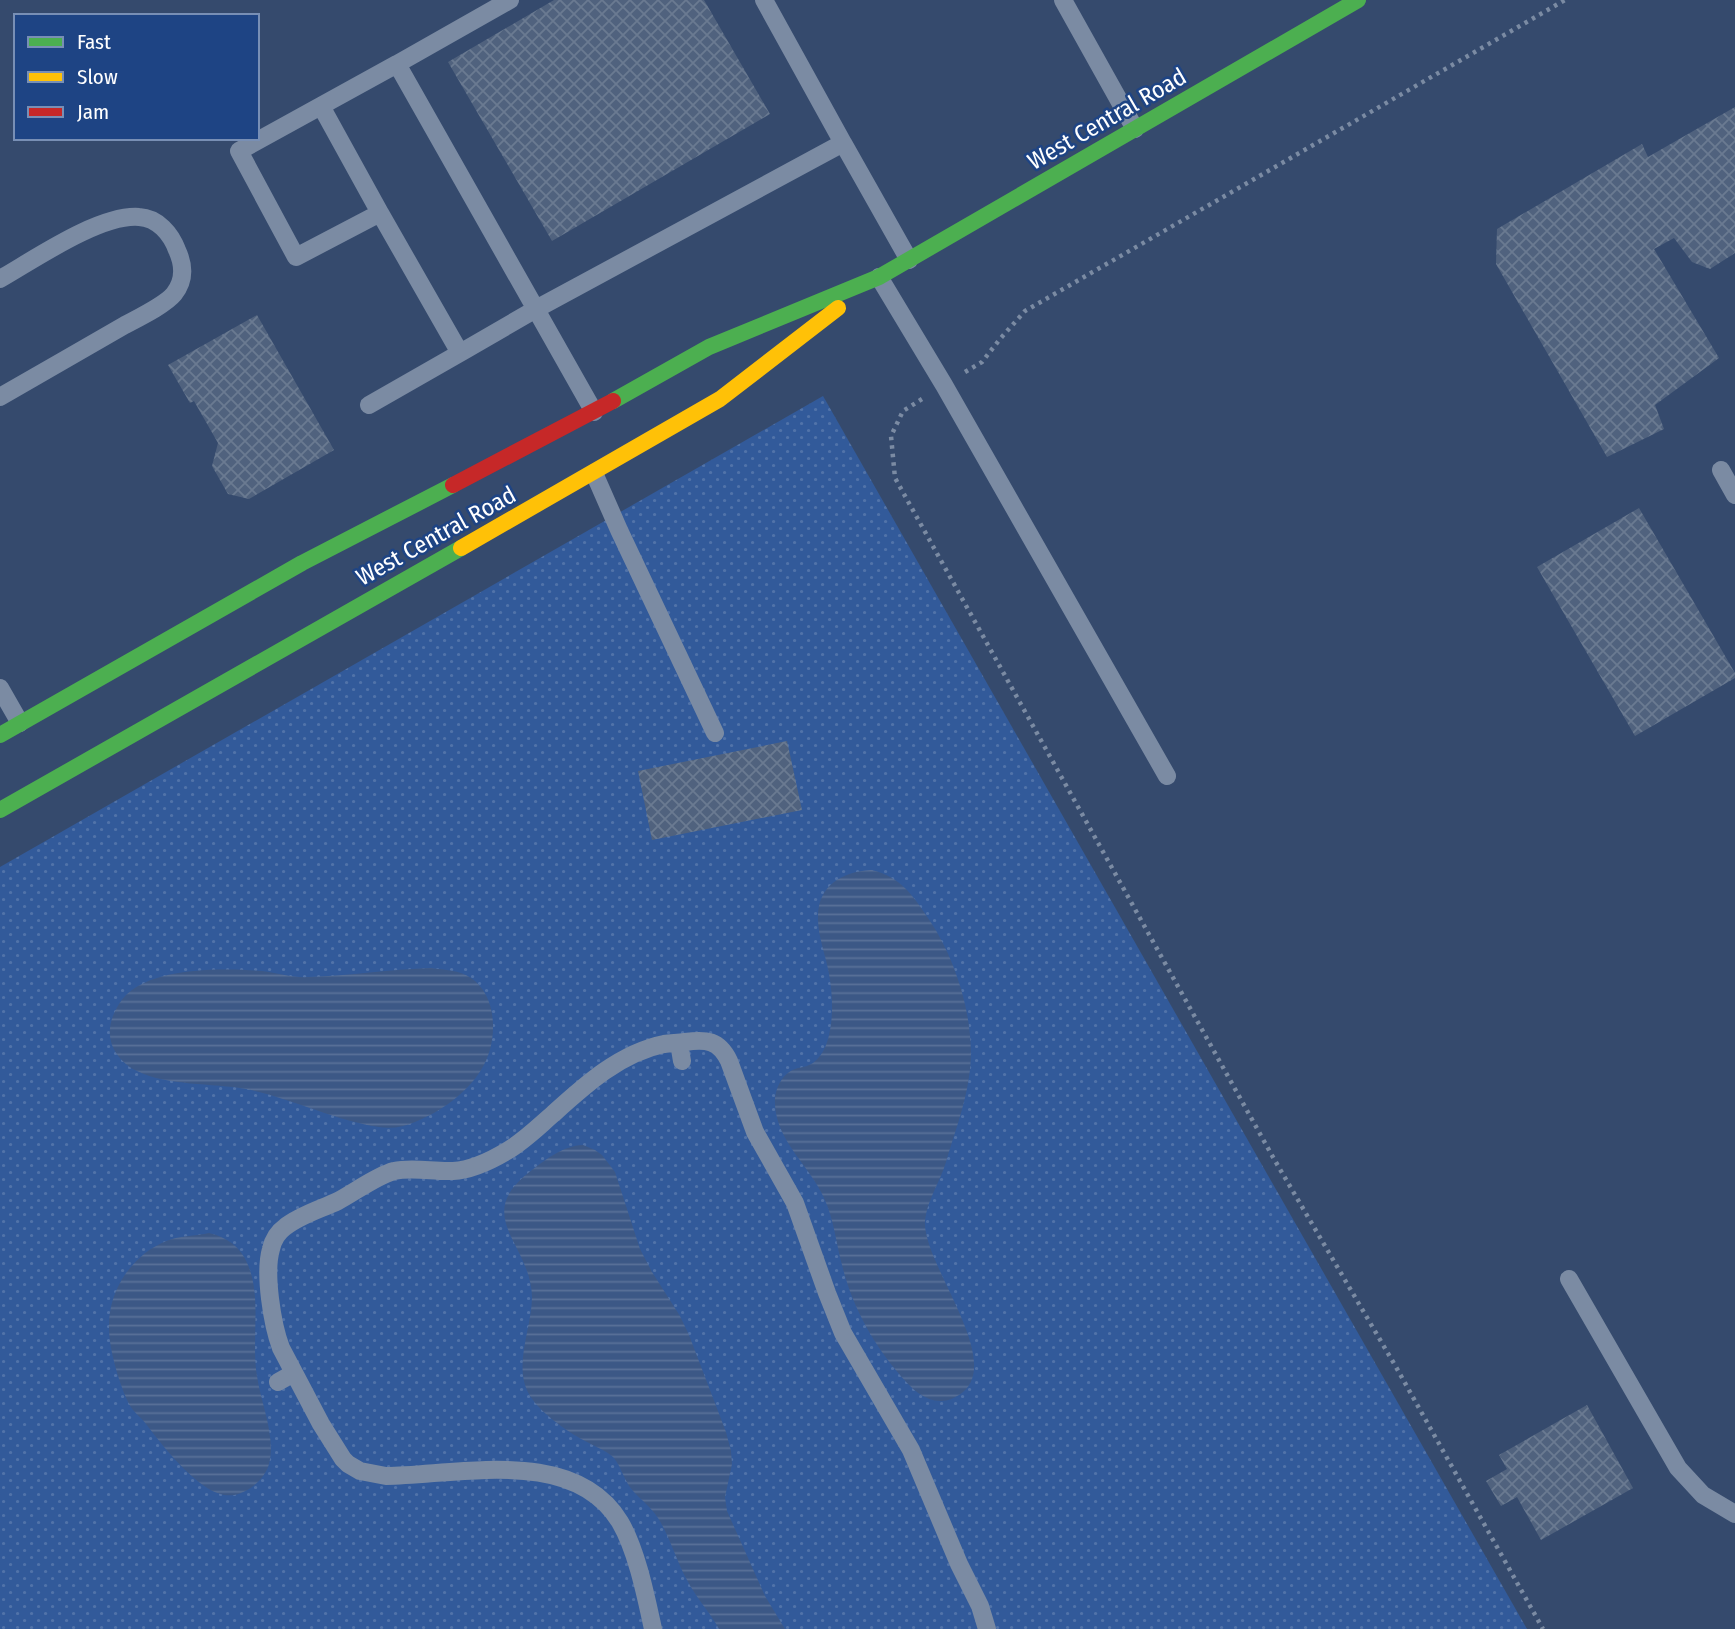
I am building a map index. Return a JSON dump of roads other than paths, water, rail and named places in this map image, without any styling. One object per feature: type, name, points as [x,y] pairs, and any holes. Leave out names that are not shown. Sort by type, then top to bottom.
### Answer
[{"type":"main road","name":"West Central Road","points":[[0,735],[302,563],[594,412],[709,347],[878,277],[1358,0]]},
{"type":"main road","name":"West Central Road","points":[[0,810],[720,399],[878,277]]},
{"type":"lane","points":[[380,213],[296,257],[239,151],[510,0]]},
{"type":"lane","points":[[764,0],[909,260]]},
{"type":"lane","points":[[1063,0],[1135,129]]},
{"type":"lane","points":[[397,64],[594,412]]},
{"type":"lane","points":[[321,106],[460,353]]},
{"type":"lane","points":[[369,405],[536,309],[843,144]]},
{"type":"lane","points":[[0,279],[67,241],[121,217],[142,216],[161,225],[174,241],[183,261],[183,279],[173,296],[0,397]]},
{"type":"lane","points":[[878,277],[944,385],[1167,776]]},
{"type":"lane","points":[[1721,470],[1735,495]]},
{"type":"lane","points":[[594,473],[715,733]]},
{"type":"lane","points":[[0,688],[20,723]]},
{"type":"lane","points":[[653,1629],[644,1586],[624,1531],[614,1514],[578,1485],[556,1476],[520,1470],[399,1476],[376,1475],[360,1471],[348,1464],[286,1378],[271,1311],[269,1265],[271,1247],[277,1235],[287,1226],[397,1171],[454,1171],[494,1158],[519,1144],[579,1090],[616,1064],[652,1048],[700,1040],[710,1041],[726,1055],[755,1132],[795,1203],[843,1333],[911,1450],[987,1629]]},
{"type":"lane","points":[[679,1043],[682,1061]]},
{"type":"lane","points":[[1569,1279],[1678,1468],[1703,1494],[1735,1514]]}]
